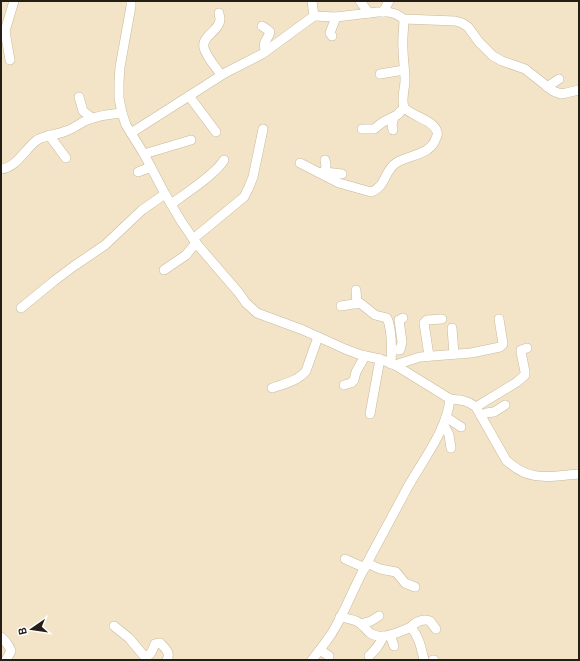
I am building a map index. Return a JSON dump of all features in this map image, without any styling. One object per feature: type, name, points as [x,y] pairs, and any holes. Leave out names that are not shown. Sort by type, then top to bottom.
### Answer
[{"type":"street","points":[[10,60],[3,34],[6,13],[14,1]]},
{"type":"street","points":[[131,1],[120,66],[120,98],[122,113],[126,125],[144,154],[165,194],[194,241],[252,310],[264,316],[303,330],[345,349],[393,364],[450,399],[470,402],[476,407],[506,460],[513,466],[540,477],[579,474]]},
{"type":"street","points":[[312,1],[314,16]]},
{"type":"street","points":[[360,1],[369,13]]},
{"type":"street","points":[[383,12],[389,1]]},
{"type":"street","points":[[131,133],[221,75],[266,51],[314,16],[336,17],[388,12],[396,14],[404,19],[455,21],[468,27],[479,42],[493,56],[525,69],[553,91],[561,94],[579,90]]},
{"type":"street","points":[[219,13],[219,23],[204,41],[204,46],[206,52],[221,75]]},
{"type":"street","points":[[332,36],[330,33],[336,17]]},
{"type":"street","points":[[300,164],[322,173],[339,183],[371,192],[380,187],[392,166],[397,162],[427,150],[435,142],[438,134],[437,130],[404,108],[403,102],[405,80],[402,48],[404,19]]},
{"type":"street","points":[[262,26],[270,32],[264,42],[266,51]]},
{"type":"street","points":[[380,74],[404,70]]},
{"type":"street","points":[[547,87],[559,79]]},
{"type":"street","points":[[189,96],[216,132]]},
{"type":"street","points":[[79,97],[83,111],[92,118]]},
{"type":"street","points":[[362,129],[374,129],[383,122],[394,117],[404,108]]},
{"type":"street","points":[[1,169],[9,167],[36,141],[44,137],[70,130],[92,118],[122,113]]},
{"type":"street","points":[[393,130],[392,125],[394,117]]},
{"type":"street","points":[[164,270],[190,251],[194,241],[244,197],[253,177],[263,129]]},
{"type":"street","points":[[49,135],[66,158]]},
{"type":"street","points":[[144,154],[191,140]]},
{"type":"street","points":[[171,204],[212,173],[224,160]]},
{"type":"street","points":[[322,173],[326,164],[325,160]]},
{"type":"street","points":[[138,172],[151,167]]},
{"type":"street","points":[[322,173],[342,174]]},
{"type":"street","points":[[21,308],[59,277],[105,245],[142,210],[165,194]]},
{"type":"street","points":[[356,290],[357,304]]},
{"type":"street","points":[[341,306],[361,304],[375,316],[387,318],[390,327],[393,364]]},
{"type":"street","points":[[392,350],[400,350],[402,342],[400,320],[403,318]]},
{"type":"street","points":[[429,356],[424,323],[426,320],[442,319]]},
{"type":"street","points":[[393,364],[415,358],[471,353],[500,347],[503,344],[499,319]]},
{"type":"street","points":[[452,328],[454,354]]},
{"type":"street","points":[[272,388],[303,375],[306,371],[318,337]]},
{"type":"street","points":[[476,407],[517,382],[525,375],[521,350],[527,348]]},
{"type":"street","points":[[344,385],[351,383],[354,380],[356,372],[366,356]]},
{"type":"street","points":[[370,414],[380,359]]},
{"type":"street","points":[[312,660],[332,633],[407,488],[445,421],[450,399]]},
{"type":"street","points":[[481,416],[486,412],[494,412],[505,405]]},
{"type":"street","points":[[445,421],[461,427]]},
{"type":"street","points":[[445,421],[451,448]]},
{"type":"street","points":[[344,559],[396,572],[405,583],[415,587]]},
{"type":"street","points":[[361,624],[371,621],[379,616]]},
{"type":"street","points":[[340,617],[356,621],[371,634],[377,636],[397,633],[411,627],[419,621],[427,620],[436,629]]},
{"type":"street","points":[[114,626],[129,638],[144,656],[149,655],[152,652],[155,644],[160,643],[167,651],[167,660]]},
{"type":"street","points":[[411,627],[419,639],[424,660]]},
{"type":"street","points":[[386,635],[394,646]]},
{"type":"street","points":[[369,656],[386,635]]},
{"type":"street","points":[[1,637],[8,644],[11,651],[6,660]]},
{"type":"street","points":[[320,650],[329,656]]}]
